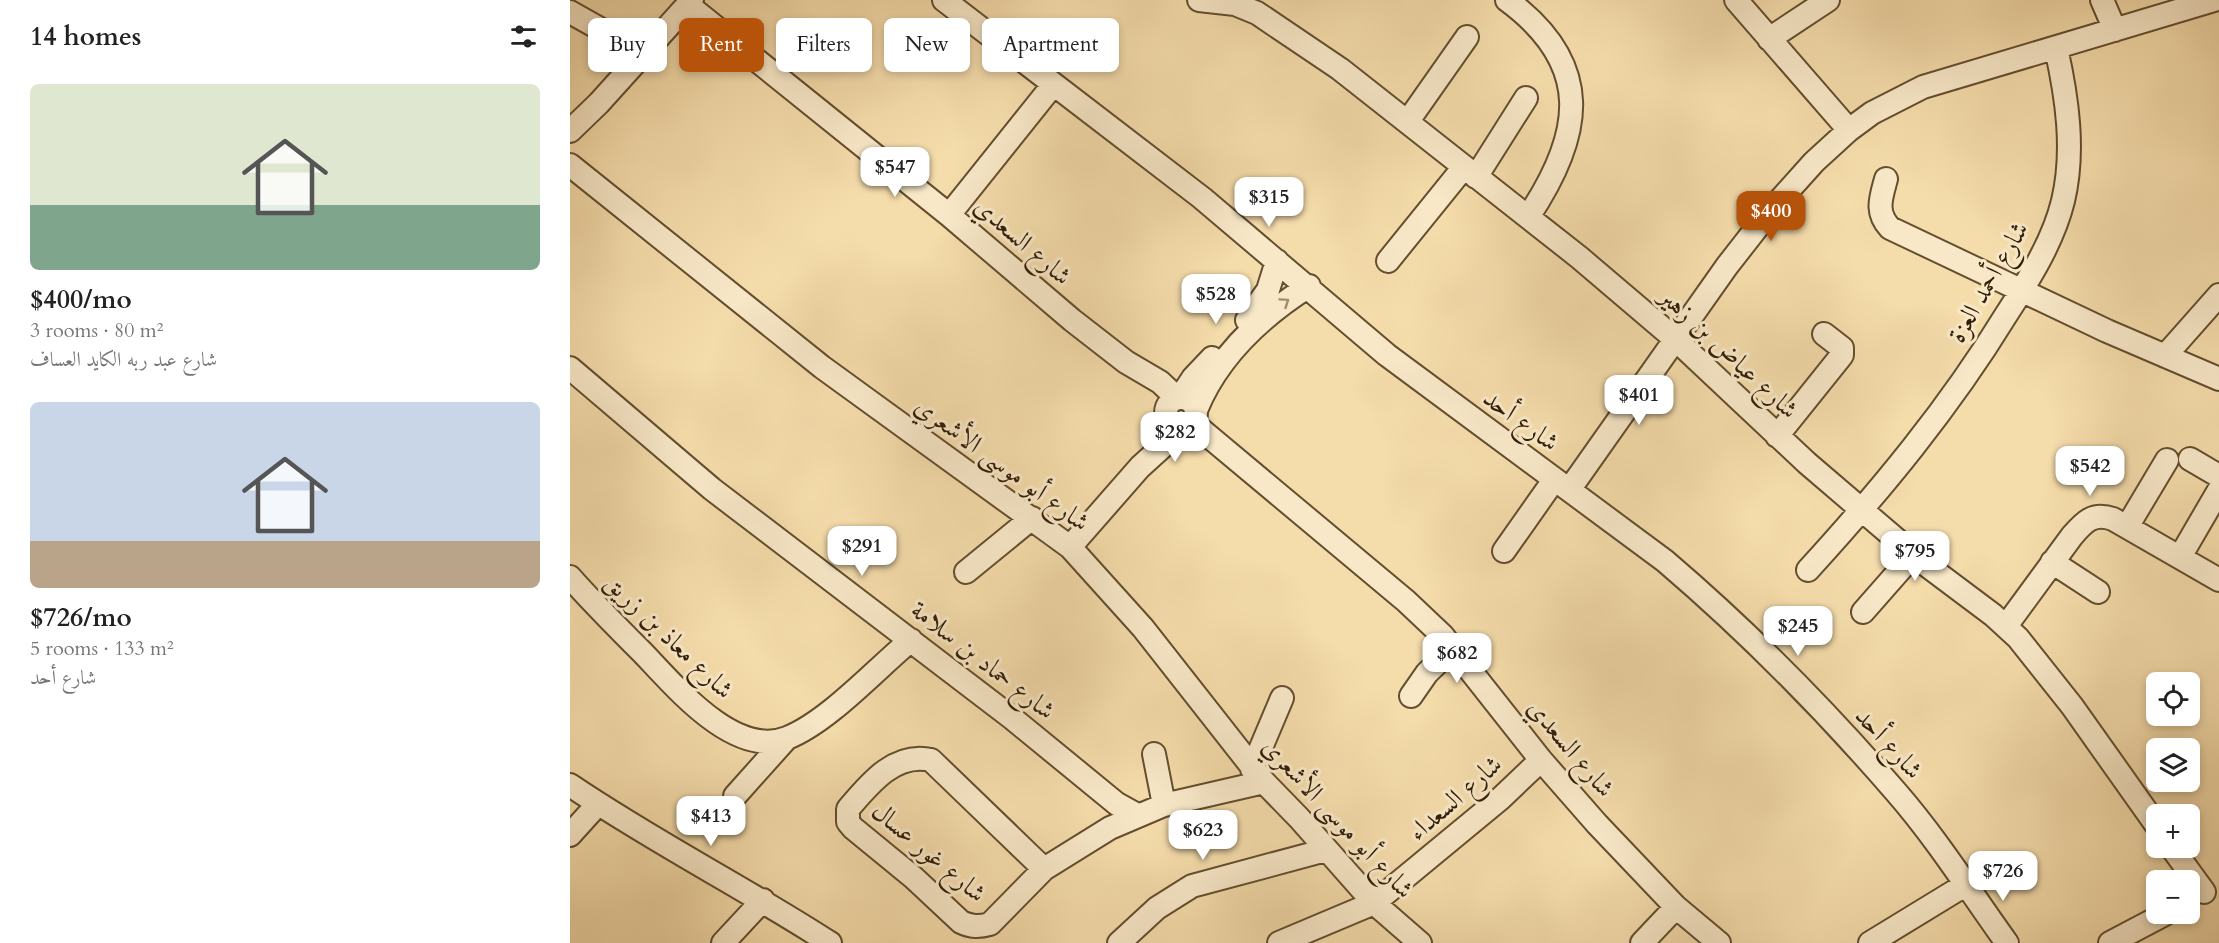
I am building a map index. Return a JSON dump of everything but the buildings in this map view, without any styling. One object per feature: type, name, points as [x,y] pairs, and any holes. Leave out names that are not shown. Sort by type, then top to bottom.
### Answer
[{"type":"street","name":"شارع عياض بن زهير","points":[[1199,0],[1237,2],[1267,18],[1340,69],[1408,121],[1674,338],[1777,436],[1862,511],[2006,626],[2072,706],[2146,810]]},
{"type":"street","points":[[1507,0],[1538,26],[1556,48],[1570,87],[1570,127],[1562,156],[1549,186],[1528,218]]},
{"type":"street","points":[[1736,0],[1849,130]]},
{"type":"street","points":[[1769,39],[1828,0]]},
{"type":"street","points":[[2102,0],[2115,30]]},
{"type":"street","points":[[1504,551],[1562,485],[1770,211],[1814,162],[1849,130],[1872,113],[1923,87],[2214,0]]},
{"type":"street","points":[[667,27],[690,2]]},
{"type":"street","name":"شارع السعدي","points":[[690,2],[1126,362],[1180,412],[1406,601],[1453,648],[1541,760],[1597,824],[1676,907],[1719,943]]},
{"type":"street","name":"شارع أحد","points":[[956,3],[1053,85],[1202,198],[1309,286],[1396,363],[1665,561],[1730,618],[1896,792],[2007,943]]},
{"type":"street","points":[[570,12],[588,22]]},
{"type":"street","points":[[1408,121],[1467,37]]},
{"type":"street","name":"شارع أحمد العزة","points":[[1808,570],[1862,511],[1945,408],[2022,291],[2038,261],[2062,203],[2068,171],[2066,109],[2056,48]]},
{"type":"street","points":[[570,131],[599,104],[627,72]]},
{"type":"street","points":[[949,215],[1053,85]]},
{"type":"street","points":[[1388,261],[1470,172],[1526,98]]},
{"type":"street","name":"شارع أبو موسى الأشعري","points":[[570,165],[822,367],[1070,546],[1143,628],[1258,776],[1299,818],[1374,903],[1420,943]]},
{"type":"street","points":[[1886,179],[1880,211],[1890,228],[2022,291],[2219,379]]},
{"type":"street","points":[[1180,412],[1193,378],[1261,303],[1268,290],[1277,261]]},
{"type":"street","points":[[1070,546],[1140,467],[1180,412],[1208,383],[1233,350],[1272,311],[1309,286]]},
{"type":"street","points":[[2165,356],[2219,295]]},
{"type":"street","points":[[1777,436],[1842,354],[1842,348],[1824,334]]},
{"type":"street","name":"شارع حماد بن سلامة","points":[[570,369],[712,489],[911,640],[1117,804],[1137,815]]},
{"type":"street","points":[[2190,459],[2219,476]]},
{"type":"street","points":[[2127,527],[2167,460]]},
{"type":"street","points":[[2180,557],[2219,490]]},
{"type":"street","points":[[2006,626],[2052,562],[2084,523],[2094,517],[2106,517],[2127,527],[2219,580]]},
{"type":"street","points":[[966,572],[1032,518]]},
{"type":"street","points":[[1863,612],[1914,554]]},
{"type":"street","points":[[2052,562],[2098,592]]},
{"type":"street","name":"شارع معاذ بن زريق","points":[[570,577],[686,697],[714,721],[749,739],[774,742],[786,739],[820,718],[911,640]]},
{"type":"street","points":[[1411,696],[1434,665],[1453,648]]},
{"type":"street","points":[[1258,776],[1282,698]]},
{"type":"street","points":[[735,796],[786,739]]},
{"type":"street","points":[[1154,754],[1164,805]]},
{"type":"street","name":"شارع غور عسال","points":[[1044,869],[932,760],[911,757],[901,760],[886,770],[848,809],[848,822],[853,828],[914,878],[961,922],[969,926],[990,924],[1044,869],[1137,815],[1258,776]]},
{"type":"street","name":"شارع السعداء","points":[[1279,943],[1374,903],[1500,800],[1541,760]]},
{"type":"street","points":[[570,785],[598,804],[763,900],[830,943]]},
{"type":"street","points":[[570,835],[598,804]]},
{"type":"street","points":[[1119,943],[1157,908],[1192,886],[1326,850]]},
{"type":"street","points":[[2179,858],[2204,892]]},
{"type":"street","points":[[1870,943],[1965,885]]},
{"type":"street","points":[[723,943],[763,900]]},
{"type":"street","points":[[1642,943],[1676,907]]},
{"type":"street","points":[[2110,943],[2146,924]]}]
